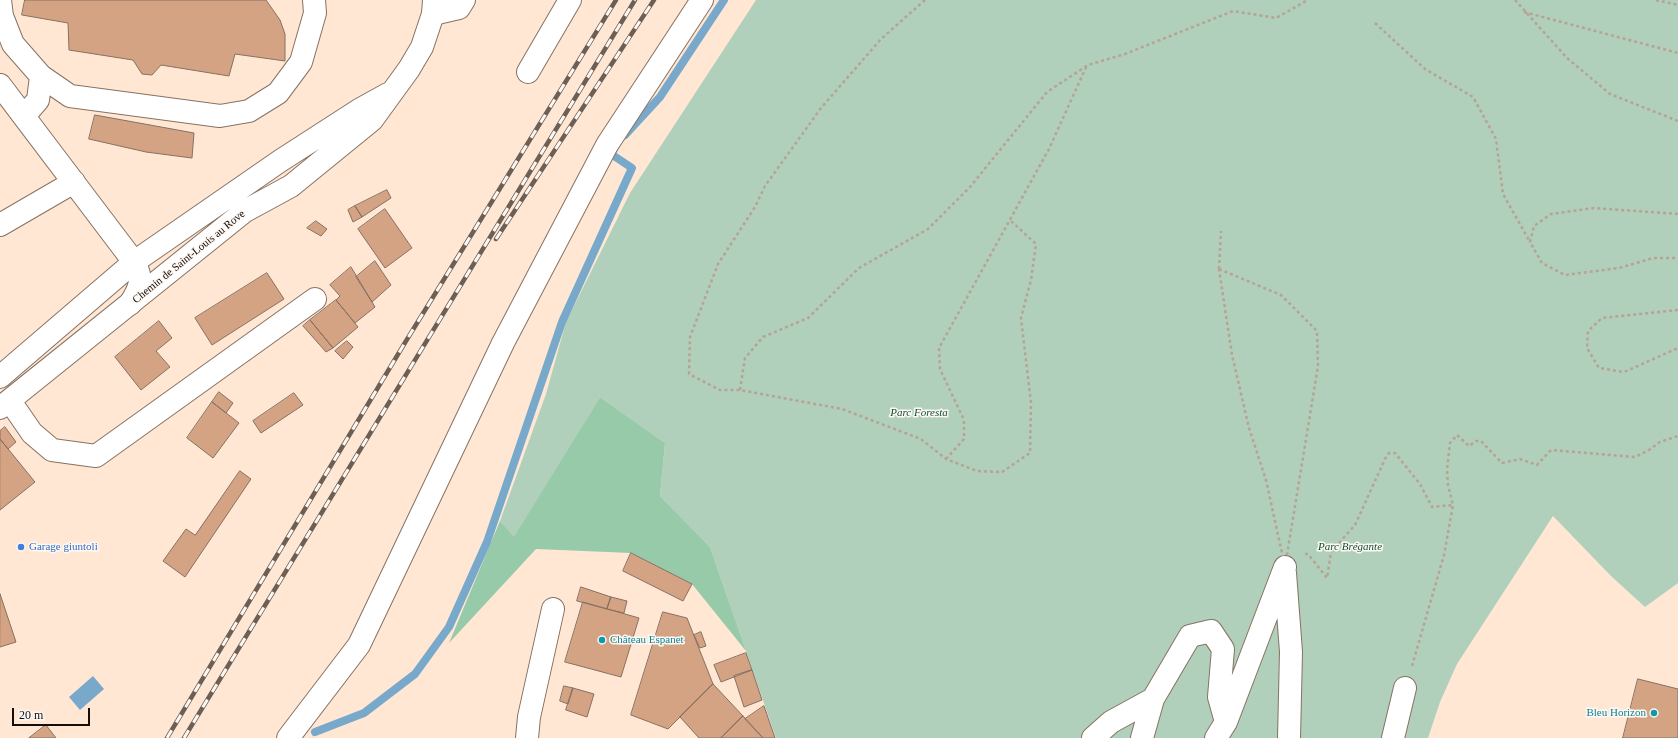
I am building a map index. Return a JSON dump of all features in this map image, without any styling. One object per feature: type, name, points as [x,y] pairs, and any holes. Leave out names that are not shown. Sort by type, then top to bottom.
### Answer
[{"type":"main road","points":[[0,0],[2,16],[12,44],[41,76],[70,96],[220,116],[249,111],[278,93],[301,62],[314,13],[314,0]]},
{"type":"main road","points":[[434,7],[459,8],[464,0]]},
{"type":"main road","points":[[528,72],[570,0]]},
{"type":"main road","points":[[288,738],[359,645],[503,343],[607,145],[702,0]]},
{"type":"main road","name":"Chemin de Saint-Louis au Rove","points":[[5,404],[245,211],[291,186],[372,120],[410,70],[422,47],[434,7]]},
{"type":"main road","points":[[24,116],[38,100],[41,76]]},
{"type":"main road","points":[[0,85],[134,262],[139,271],[140,287],[130,304]]},
{"type":"main road","name":"Chemin de Saint-Louis au Rove","points":[[0,377],[134,262],[280,161],[359,110],[395,90]]},
{"type":"main road","points":[[0,225],[74,182]]},
{"type":"main road","points":[[5,404],[32,433],[52,450],[96,456],[315,300]]},
{"type":"main road","points":[[1221,730],[1285,567]]},
{"type":"main road","points":[[1285,567],[1291,652],[1289,738]]},
{"type":"main road","points":[[527,738],[529,717],[553,609]]},
{"type":"main road","points":[[1142,738],[1153,699],[1190,636],[1211,631],[1223,649],[1219,697],[1221,730]]},
{"type":"main road","points":[[1393,738],[1405,688]]},
{"type":"main road","points":[[1093,738],[1111,722],[1153,699]]},
{"type":"path","points":[[925,0],[881,39],[821,108],[765,186],[755,207],[718,264],[690,337],[689,374],[720,390],[740,390],[842,409],[921,439],[946,459],[977,471],[1002,472],[1030,453],[1031,403],[1021,318],[1031,280],[1036,244],[1010,220]]},
{"type":"path","points":[[740,390],[745,358],[762,337],[808,318],[860,268],[928,229],[970,187],[1047,92],[1088,65],[1125,54],[1233,11],[1276,18],[1308,0]]},
{"type":"path","points":[[1515,0],[1524,12],[1567,58],[1610,94],[1678,121]]},
{"type":"path","points":[[1656,0],[1678,5]]},
{"type":"path","points":[[1524,12],[1678,53]]},
{"type":"path","points":[[1375,24],[1425,69],[1473,98],[1496,139],[1503,194],[1542,263],[1565,275],[1618,268],[1653,258],[1678,258]]},
{"type":"path","points":[[946,459],[964,439],[964,420],[940,369],[939,348],[1049,149],[1088,65]]},
{"type":"path","points":[[1530,242],[1534,226],[1551,214],[1594,208],[1678,214]]},
{"type":"path","points":[[1221,232],[1219,269],[1232,355],[1249,428],[1266,480],[1285,567]]},
{"type":"path","points":[[1219,269],[1281,295],[1317,331],[1318,366],[1285,567]]},
{"type":"path","points":[[1678,310],[1602,318],[1588,331],[1587,348],[1599,368],[1624,372],[1678,348]]},
{"type":"path","points":[[1405,688],[1444,555],[1453,504],[1448,485],[1447,470],[1450,443],[1457,435],[1469,446],[1476,441],[1481,441],[1502,463],[1520,459],[1537,465],[1551,450],[1635,457],[1649,450],[1660,442],[1678,436]]},
{"type":"path","points":[[1316,563],[1327,578],[1331,552],[1355,525],[1384,460],[1389,453],[1395,453],[1420,484],[1432,507],[1453,504]]},
{"type":"green space","name":"Parc Foresta","points":[[756,0],[1678,0],[1678,583],[1645,607],[1611,576],[1553,516],[1457,664],[1440,702],[1428,738],[776,738],[710,547],[660,496],[665,443],[600,397],[514,538],[500,521],[546,394],[566,322],[630,193]]},
{"type":"green space","points":[[600,397],[665,443],[660,496],[710,547],[746,651],[692,584],[631,553],[536,549],[449,643],[500,521],[514,537]]},
{"type":"water","points":[[93,676],[104,689],[80,710],[69,697]]},
{"type":"building","points":[[25,0],[266,0],[280,20],[285,34],[285,61],[235,54],[229,76],[161,65],[152,75],[142,74],[133,60],[69,50],[68,23],[22,15]]},
{"type":"building","points":[[95,115],[194,133],[192,158],[146,152],[89,139]]},
{"type":"building","points":[[387,190],[391,198],[362,217],[355,206]]},
{"type":"building","points":[[355,206],[362,217],[353,222],[348,210]]},
{"type":"building","points":[[385,209],[412,248],[385,268],[358,229]]},
{"type":"building","points":[[316,221],[327,229],[321,236],[307,228]]},
{"type":"building","points":[[375,261],[391,285],[372,302],[356,277]]},
{"type":"building","points":[[351,267],[375,307],[355,323],[336,300],[340,296],[330,285]]},
{"type":"building","points":[[267,273],[284,299],[212,345],[195,318]]},
{"type":"building","points":[[336,300],[358,327],[333,348],[310,320]]},
{"type":"building","points":[[310,320],[333,348],[326,352],[303,326]]},
{"type":"building","points":[[159,321],[172,338],[156,351],[170,367],[141,390],[115,357]]},
{"type":"building","points":[[347,341],[353,347],[343,359],[335,351]]},
{"type":"building","points":[[219,392],[233,403],[226,413],[212,402]]},
{"type":"building","points":[[294,393],[303,405],[261,433],[253,421]]},
{"type":"building","points":[[212,402],[239,423],[213,458],[187,438]]},
{"type":"building","points":[[5,427],[16,442],[8,449],[0,439],[0,431]]},
{"type":"building","points":[[0,439],[35,482],[0,510]]},
{"type":"building","points":[[240,471],[251,479],[185,577],[163,561],[186,529],[195,535]]},
{"type":"building","points":[[631,553],[692,584],[683,601],[623,571]]},
{"type":"building","points":[[581,587],[611,597],[607,609],[577,601]]},
{"type":"building","points":[[0,594],[16,642],[0,647]]},
{"type":"building","points":[[611,597],[627,601],[624,613],[607,609]]},
{"type":"building","name":"Château Espanet","points":[[583,602],[639,618],[621,677],[565,662]]},
{"type":"building","points":[[663,612],[687,618],[713,684],[668,729],[631,715]]},
{"type":"building","points":[[701,632],[706,646],[700,648],[694,635]]},
{"type":"building","points":[[746,653],[752,670],[721,682],[714,665]]},
{"type":"building","points":[[752,670],[762,700],[744,707],[734,676]]},
{"type":"building","name":"Bleu Horizon","points":[[1638,679],[1678,689],[1678,738],[1623,738]]},
{"type":"building","points":[[713,684],[743,716],[721,738],[699,738],[680,717]]},
{"type":"building","points":[[564,686],[573,688],[568,704],[560,701]]},
{"type":"building","points":[[573,688],[594,694],[587,717],[566,710]]},
{"type":"building","points":[[764,706],[775,738],[763,738],[745,719]]},
{"type":"building","points":[[743,716],[763,738],[721,738]]},
{"type":"building","points":[[46,725],[56,738],[29,738]]},
{"type":"waterway","points":[[625,135],[660,97],[724,0]]},
{"type":"waterway","points":[[315,732],[364,713],[415,674],[449,627],[487,542],[562,322],[632,168],[611,154],[614,149]]},
{"type":"railway","points":[[167,738],[406,341],[616,0]]},
{"type":"railway","points":[[184,738],[635,0]]},
{"type":"railway","points":[[496,239],[654,0]]},
{"type":"place","name":"Garage giuntoli","points":[[21,547]]},
{"type":"place","name":"Château Espanet","points":[[602,640]]},
{"type":"place","name":"Bleu Horizon","points":[[1654,713]]},
{"type":"park label","name":"Parc Brégante","points":[[1350,547]]}]
